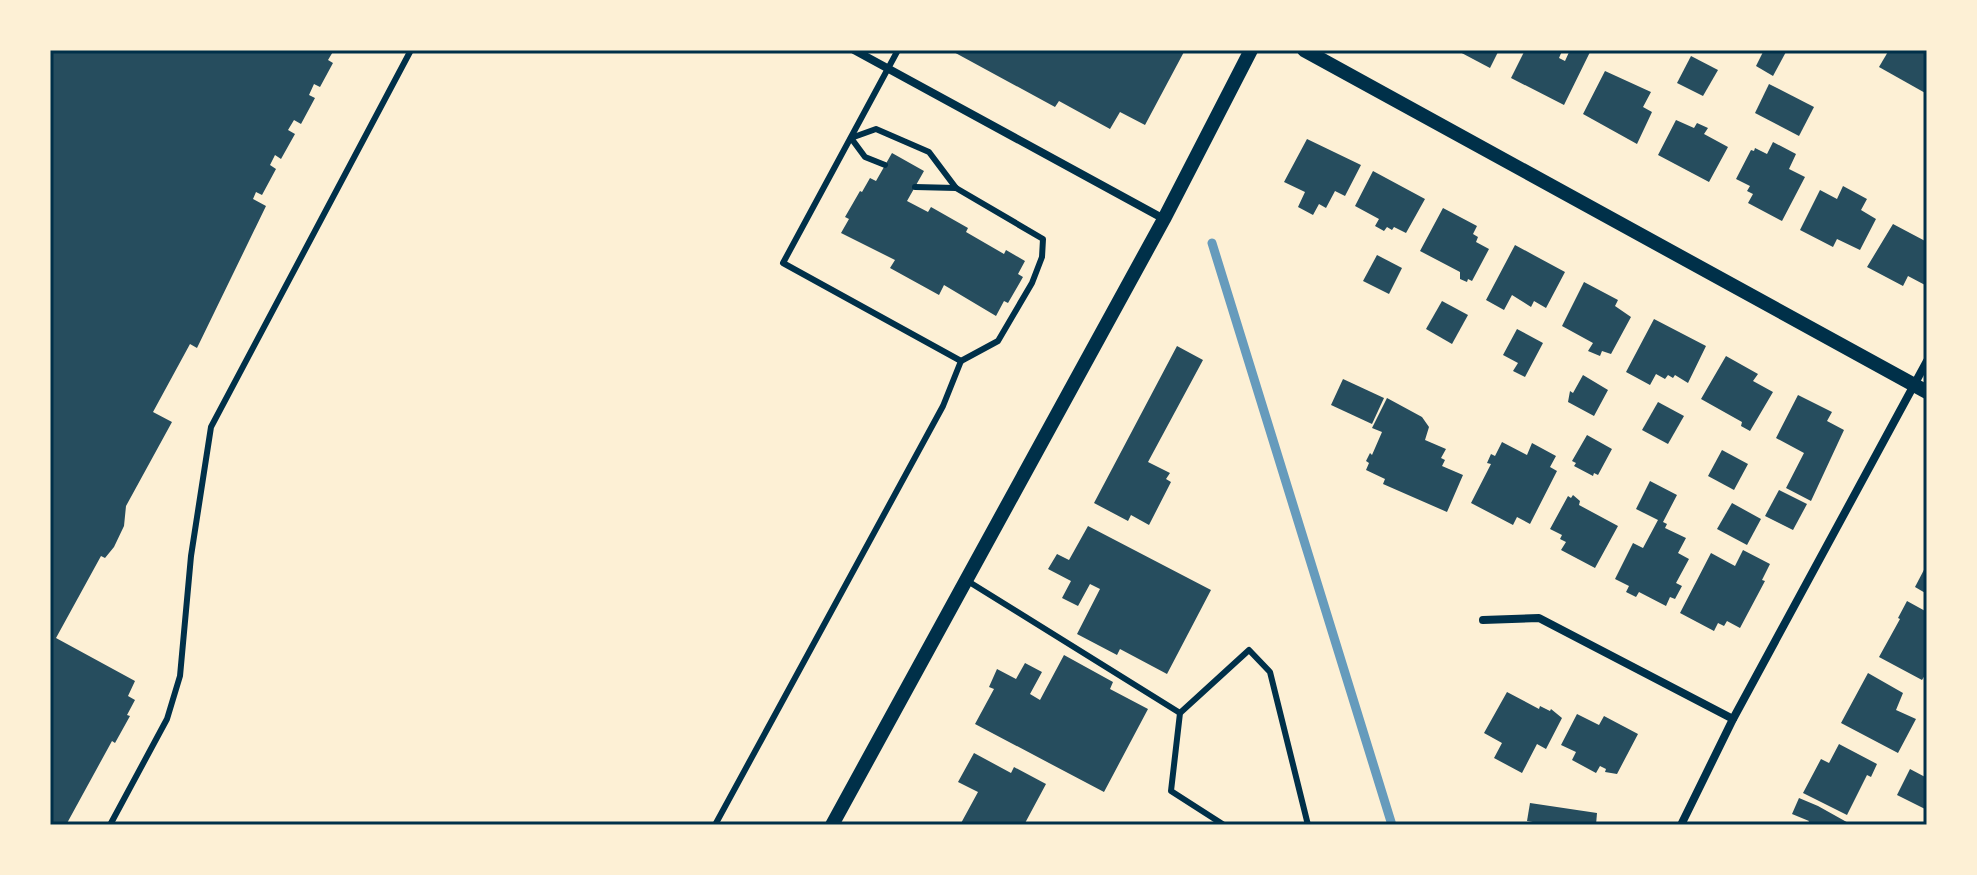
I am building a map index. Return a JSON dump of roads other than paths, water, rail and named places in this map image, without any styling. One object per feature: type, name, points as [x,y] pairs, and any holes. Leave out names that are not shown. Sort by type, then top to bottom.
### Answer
[{"type":"street","points":[[854,50],[1164,219]]},
{"type":"street","points":[[832,825],[1164,219],[1251,50]]},
{"type":"street","points":[[1304,50],[1920,388]]},
{"type":"street","points":[[1681,825],[1733,719],[1920,388],[1927,361]]},
{"type":"street","points":[[1483,620],[1539,618],[1733,719]]},
{"type":"lane","points":[[110,825],[167,719],[180,676],[191,556],[211,427],[411,50]]},
{"type":"lane","points":[[898,50],[783,263],[961,361]]},
{"type":"lane","points":[[715,825],[943,406],[961,361],[998,341],[1032,283],[1042,257],[1043,239],[956,188],[929,152],[876,129],[851,138]]},
{"type":"lane","points":[[851,138],[865,157],[885,165]]},
{"type":"lane","points":[[915,187],[956,188]]},
{"type":"lane","points":[[966,580],[1180,713]]},
{"type":"lane","points":[[1224,825],[1171,791],[1180,713],[1249,650],[1270,672],[1308,825]]},
{"type":"waterway","points":[[1212,243],[1392,825]]}]
